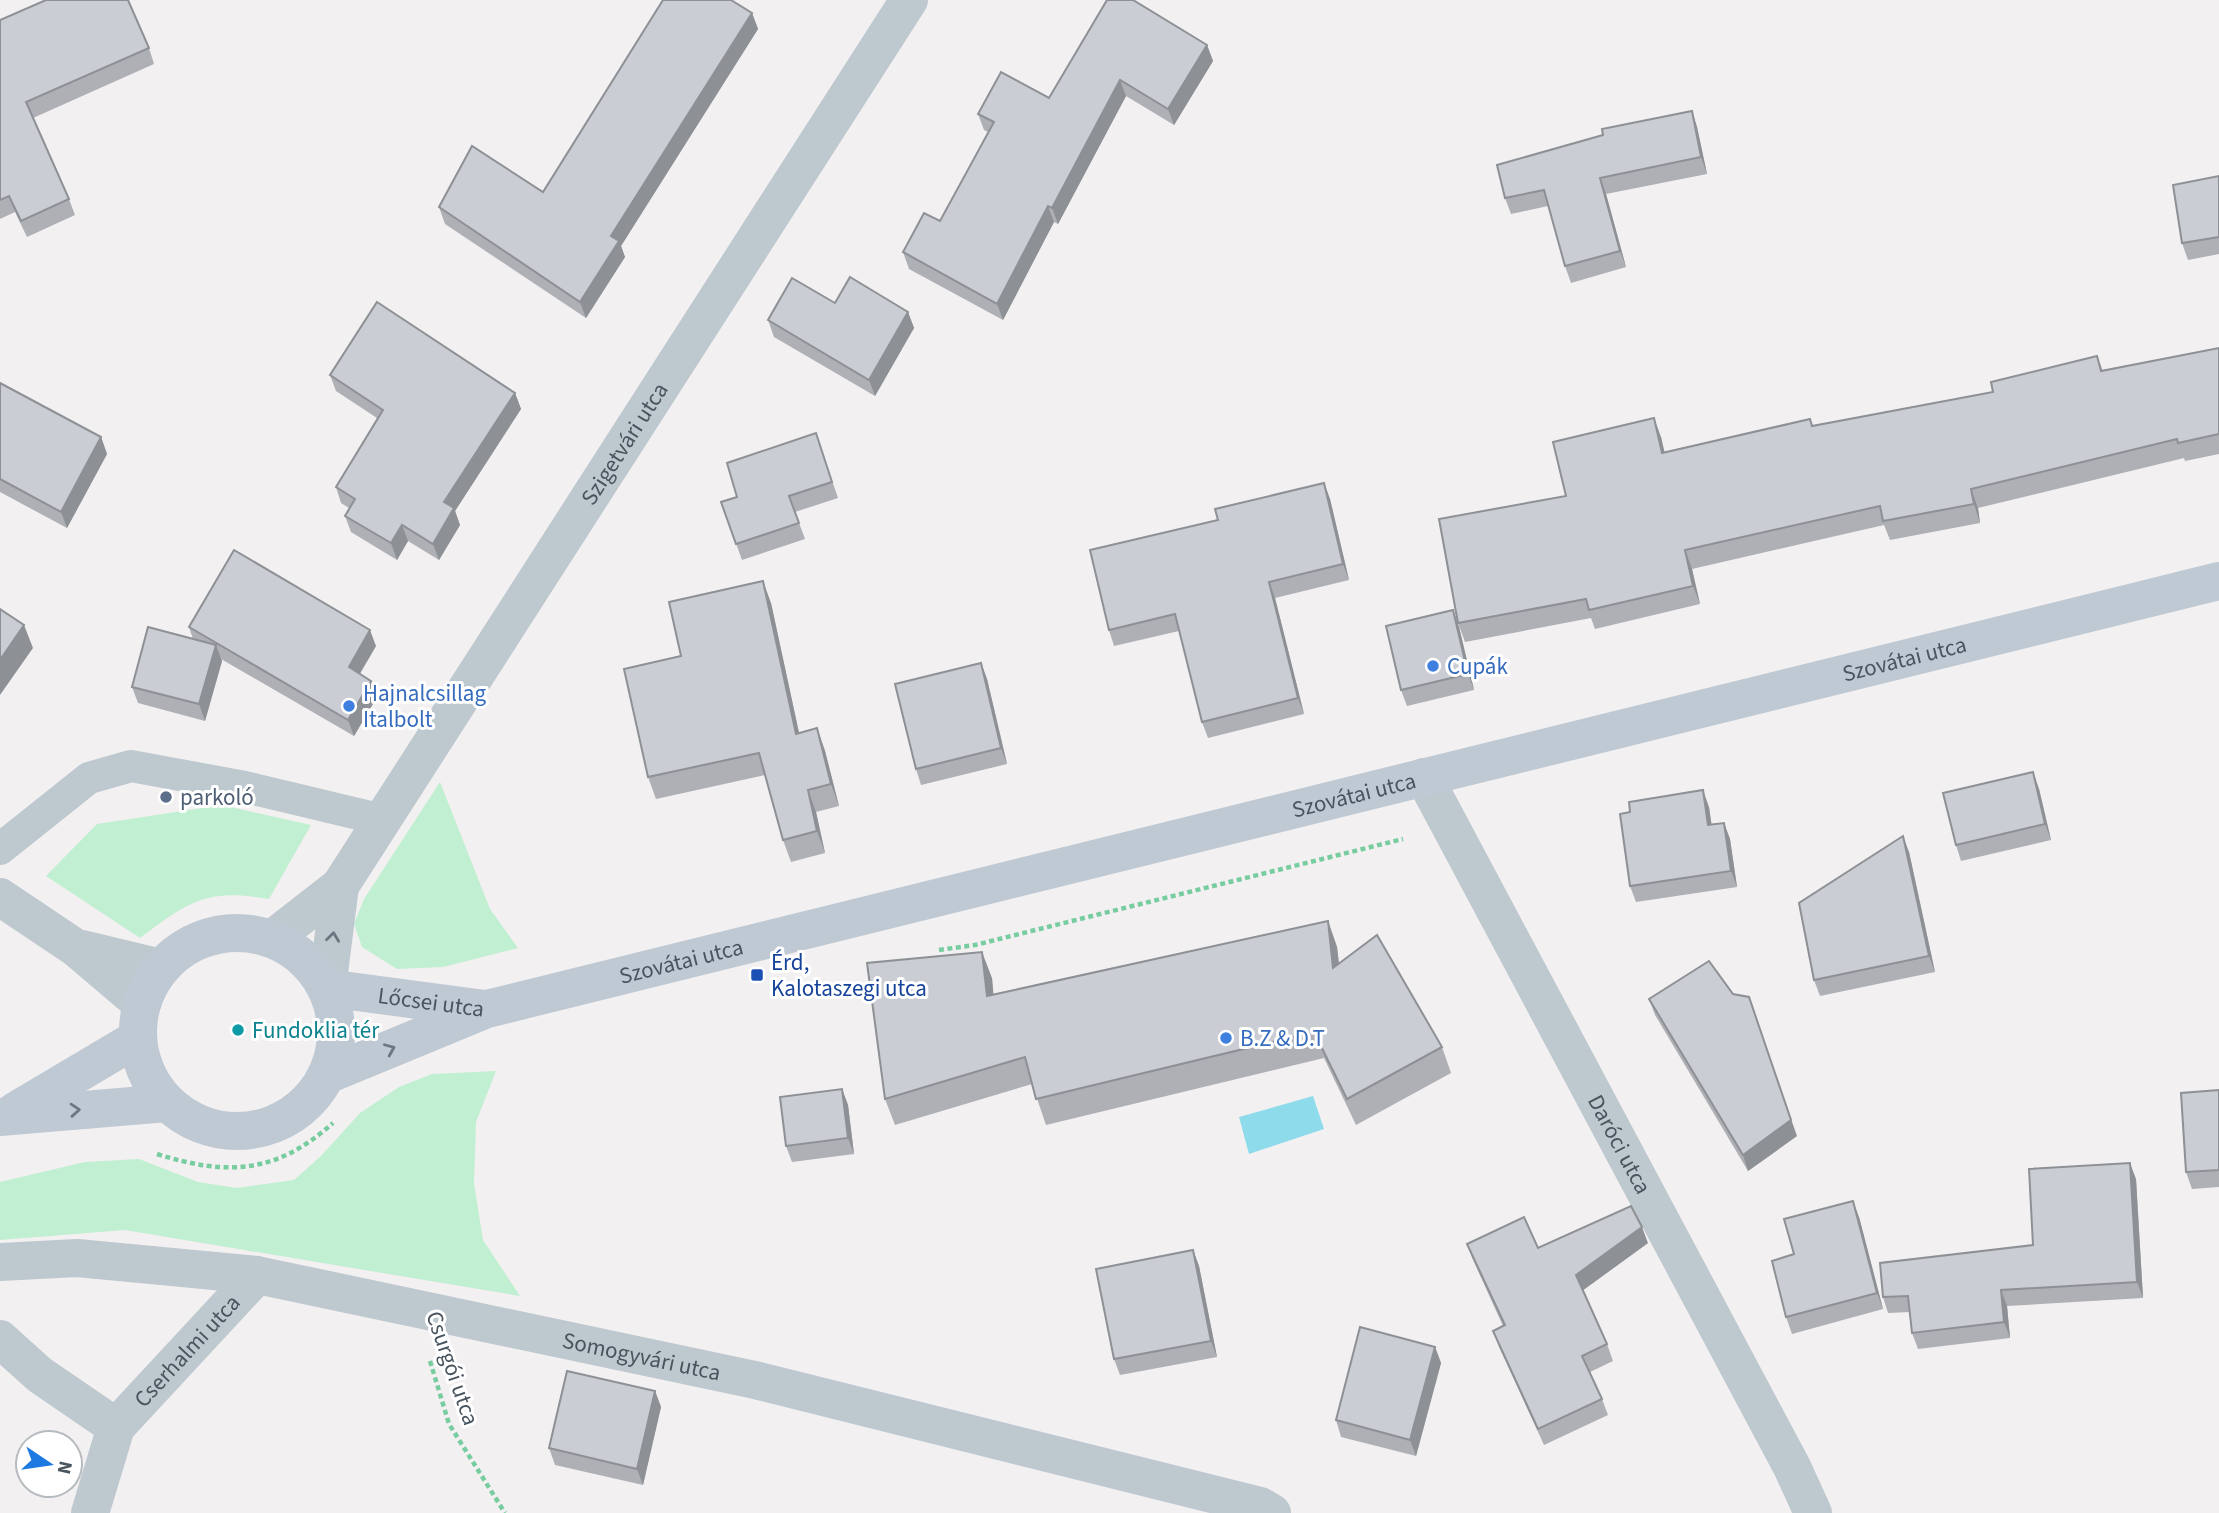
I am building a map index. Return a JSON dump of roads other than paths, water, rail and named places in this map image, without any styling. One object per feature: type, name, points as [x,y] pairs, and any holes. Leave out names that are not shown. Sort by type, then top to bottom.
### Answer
[{"type":"street","name":"Szigetvári utca","points":[[272,939],[340,887],[909,0]]},
{"type":"street","name":"Szovátai utca","points":[[487,1009],[2219,580]]},
{"type":"street","name":"Daróci utca","points":[[1424,777],[1792,1466],[1813,1513]]},
{"type":"street","name":"Szigetvári utca","points":[[327,988],[340,887]]},
{"type":"street","points":[[0,897],[76,948],[140,1021]]},
{"type":"street","points":[[253,934],[272,939],[305,959],[327,988],[335,1014],[337,1041],[327,1076],[316,1094],[284,1121],[243,1132],[202,1126],[167,1103],[152,1084],[142,1062],[140,1021],[161,968],[177,954],[212,935],[253,934]]},
{"type":"street","points":[[76,948],[161,968]]},
{"type":"street","name":"Lőcsei utca","points":[[327,988],[487,1009]]},
{"type":"street","name":"Lőcsei utca","points":[[327,1076],[487,1009]]},
{"type":"street","points":[[4,1116],[140,1021]]},
{"type":"street","points":[[4,1116],[167,1103]]},
{"type":"street","name":"Somogyvári utca","points":[[0,1262],[77,1258],[257,1275],[755,1380],[1076,1457],[1260,1506],[1272,1513]]},
{"type":"street","name":"Cserhalmi utca","points":[[90,1513],[116,1427],[257,1275]]},
{"type":"street","name":"Cserhalmi utca","points":[[0,1339],[40,1375],[116,1427]]},
{"type":"lane","points":[[0,849],[89,778],[131,766],[245,788],[383,820]]},
{"type":"water","points":[[1313,1096],[1324,1129],[1249,1154],[1239,1117]]},
{"type":"place","name":"Cupák","points":[[1433,666]]},
{"type":"place","name":"Hajnalcsillag Italbolt","points":[[349,706]]},
{"type":"place","name":"parkoló","points":[[166,797]]},
{"type":"place","name":"Érd, Kalotaszegi utca","points":[[757,975]]},
{"type":"place","name":"Fundoklia tér","points":[[238,1030]]},
{"type":"place","name":"B.Z & D.T","points":[[1226,1038]]}]
